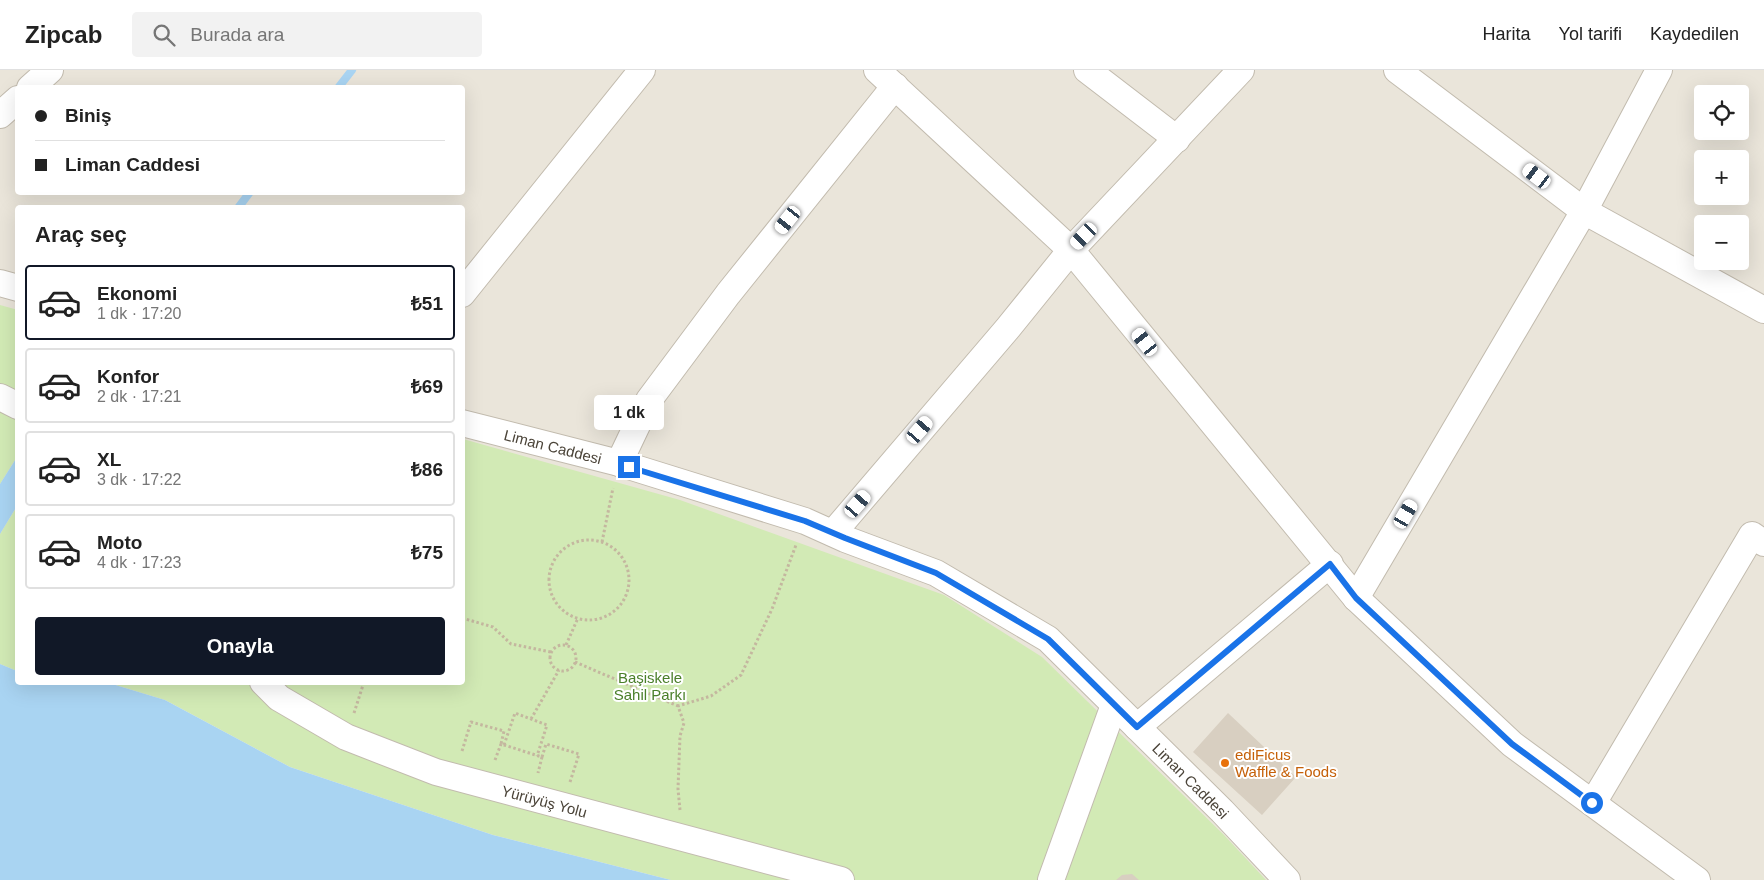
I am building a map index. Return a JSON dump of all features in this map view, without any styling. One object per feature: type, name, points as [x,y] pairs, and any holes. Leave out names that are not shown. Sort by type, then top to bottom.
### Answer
[{"type":"street","points":[[33,85],[50,70]]},
{"type":"street","points":[[465,290],[642,70]]},
{"type":"street","points":[[1087,70],[1177,139]]},
{"type":"street","points":[[833,533],[1008,328],[1071,250],[1242,70]]},
{"type":"street","points":[[1397,70],[1584,211],[1764,310]]},
{"type":"street","points":[[1356,598],[1584,211],[1658,70]]},
{"type":"street","points":[[619,464],[649,400],[886,78],[1071,250],[1356,598],[1512,744],[1698,880]]},
{"type":"street","points":[[0,115],[15,102]]},
{"type":"street","points":[[0,283],[15,287]]},
{"type":"street","points":[[0,397],[15,404]]},
{"type":"street","name":"Liman Caddesi","points":[[465,424],[619,464],[805,521],[936,573],[1048,639],[1287,880]]},
{"type":"street","points":[[1592,803],[1752,535],[1764,543]]},
{"type":"street","points":[[1137,727],[1330,564]]},
{"type":"street","name":"Yürüyüş Yolu","points":[[266,685],[279,698],[346,737],[436,772],[841,880]]},
{"type":"street","points":[[1051,880],[1114,705]]},
{"type":"path","points":[[602,542],[619,464]]},
{"type":"path","points":[[576,662],[678,706],[711,696],[741,675],[772,609],[805,521]]},
{"type":"path","points":[[589,539],[602,542],[614,548],[623,558],[629,571],[629,585],[624,598],[616,609],[605,617],[592,619],[578,618],[566,612],[557,604],[550,586],[551,568],[557,556],[565,547],[577,541],[589,539]]},
{"type":"path","points":[[566,645],[578,618]]},
{"type":"path","points":[[465,619],[493,627],[511,644],[551,652]]},
{"type":"path","points":[[559,670],[550,661],[551,652],[558,646],[566,645],[573,650],[576,662]]},
{"type":"path","points":[[559,670],[571,668],[576,662]]},
{"type":"path","points":[[531,719],[559,670]]},
{"type":"path","points":[[678,706],[684,723],[680,736],[678,789],[682,838]]},
{"type":"path","points":[[470,755],[462,753],[471,722],[504,732],[503,745],[514,713],[547,725],[538,756]]},
{"type":"path","points":[[542,757],[546,744],[578,754],[569,786]]},
{"type":"shaded area","points":[[0,70],[1764,70],[1764,880],[671,880],[165,700],[116,685],[465,685],[465,205],[15,205],[15,670],[0,664]]},
{"type":"green space","points":[[0,305],[15,309],[15,460],[0,484]]},
{"type":"green space","name":"Başiskele Sahil Parkı","points":[[465,440],[680,500],[944,595],[1042,657],[1224,835],[1266,880],[671,880],[493,835],[290,767],[165,700],[116,685],[465,685]]},
{"type":"green space","points":[[15,509],[15,670],[0,664],[0,534]]},
{"type":"water","points":[[15,460],[15,509],[0,534],[0,484]]},
{"type":"water","points":[[0,664],[15,670],[15,685],[116,685],[165,700],[290,767],[493,835],[671,880],[0,880]]},
{"type":"building","points":[[1228,713],[1296,777],[1262,815],[1193,752]]},
{"type":"building","points":[[1132,874],[1139,880],[1116,880],[1122,875]]},
{"type":"waterway","points":[[340,85],[352,70]]},
{"type":"waterway","points":[[240,205],[248,195]]},
{"type":"place","name":"ediFicus Waffle & Foods","points":[[1225,763]]},
{"type":"route","points":[[629,467],[805,521],[936,573],[1048,639],[1137,727],[1330,564],[1356,598],[1512,744],[1592,803]]}]
